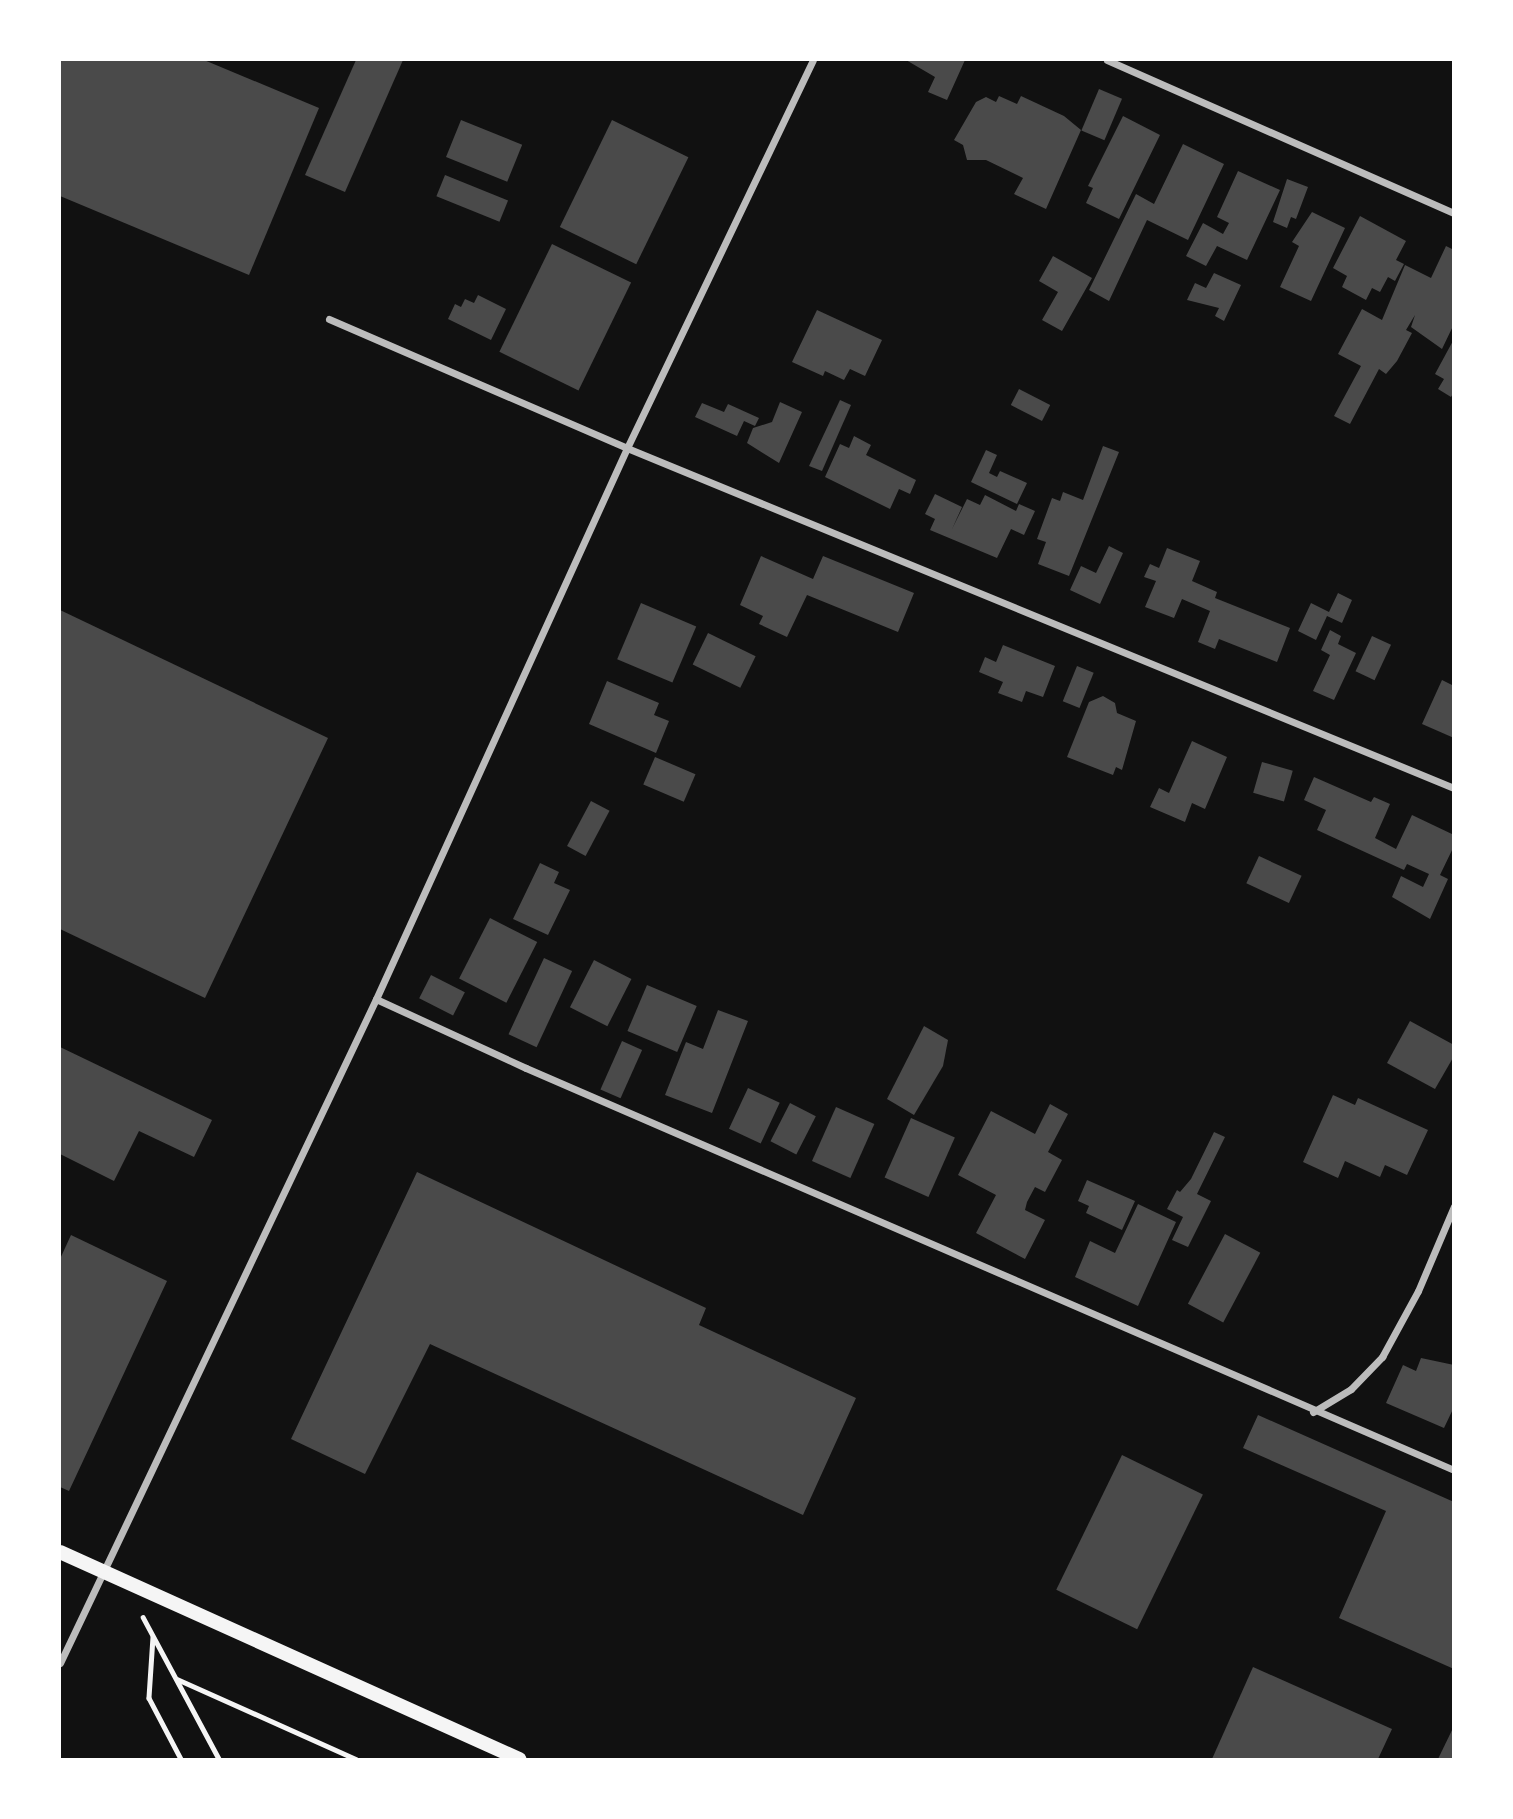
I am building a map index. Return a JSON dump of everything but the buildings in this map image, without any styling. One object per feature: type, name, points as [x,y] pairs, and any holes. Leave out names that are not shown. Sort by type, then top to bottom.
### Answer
[{"type":"main road","points":[[60,1552],[519,1759]]},
{"type":"street","points":[[60,1663],[376,999],[627,448],[813,60]]},
{"type":"street","points":[[1107,60],[1454,213]]},
{"type":"street","points":[[330,319],[627,448],[1454,789]]},
{"type":"street","points":[[376,999],[1313,1412],[1454,1470]]},
{"type":"street","points":[[1313,1412],[1351,1389],[1381,1357],[1418,1291],[1454,1206]]},
{"type":"path","points":[[123,1579],[219,1759]]},
{"type":"path","points":[[153,1636],[149,1698],[181,1759]]},
{"type":"path","points":[[176,1679],[356,1759]]}]
